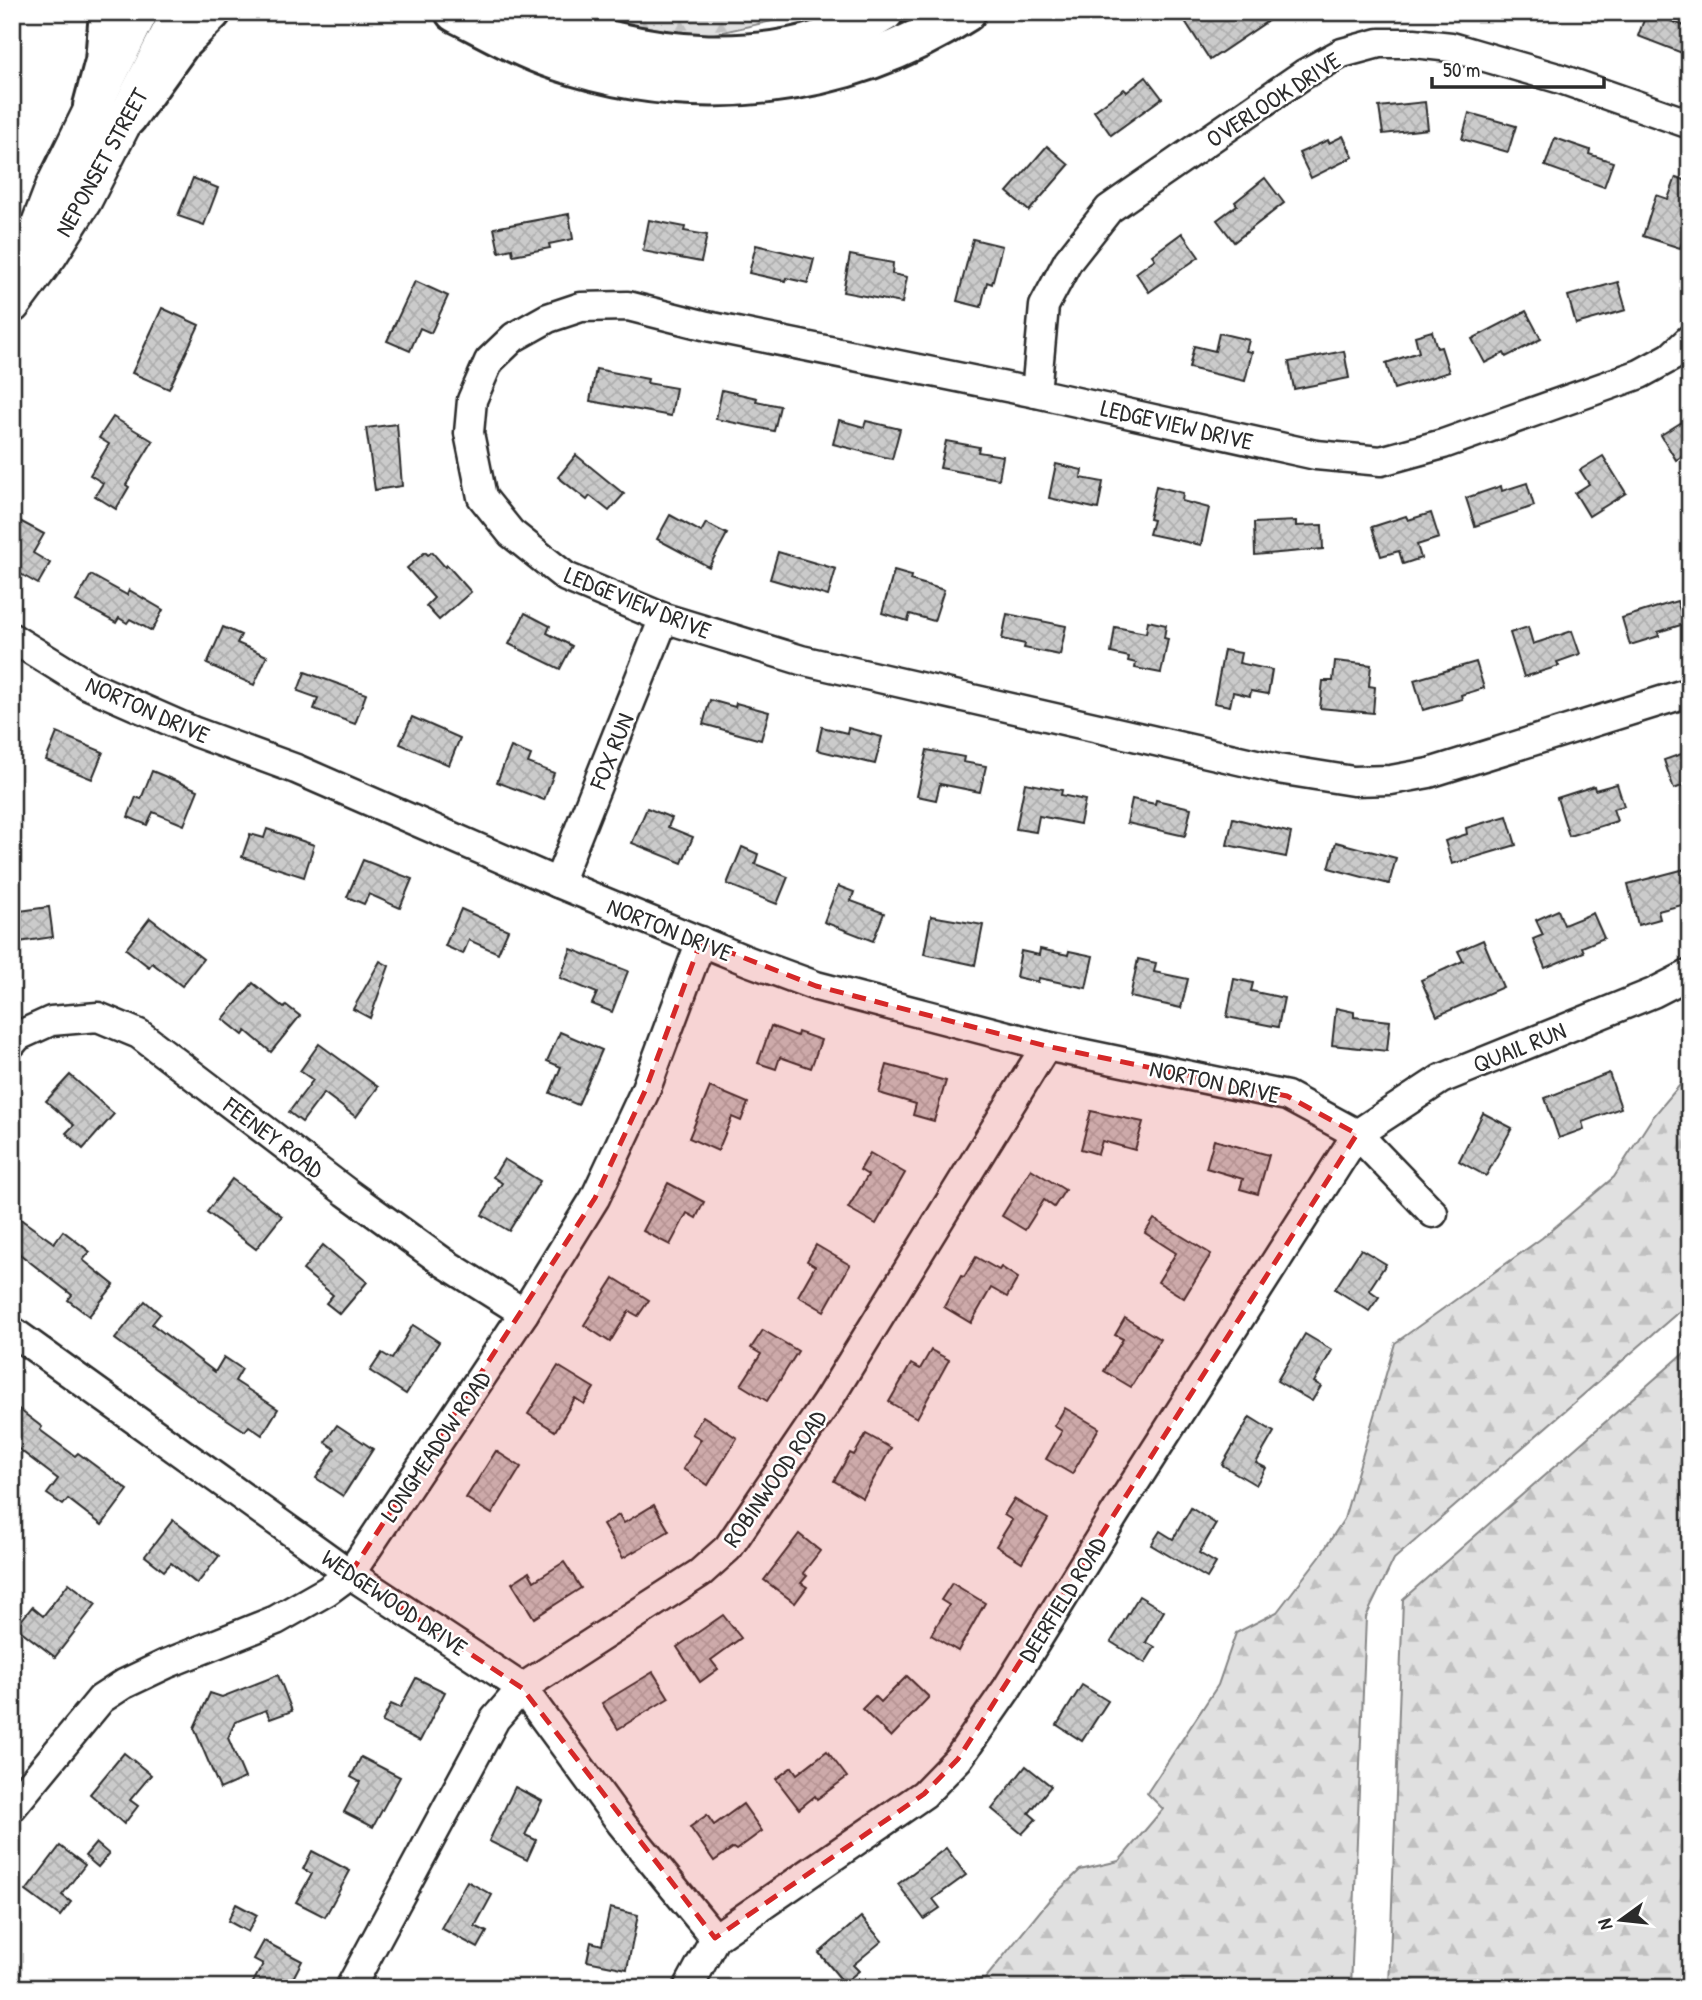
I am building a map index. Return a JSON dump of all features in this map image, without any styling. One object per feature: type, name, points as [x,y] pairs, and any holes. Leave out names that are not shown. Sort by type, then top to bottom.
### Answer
[{"type":"highway","points":[[109,12],[106,61],[110,112]]},
{"type":"highway","points":[[110,112],[211,12]]},
{"type":"highway","points":[[455,12],[526,48],[573,66],[639,81],[708,87],[770,84],[844,69],[912,43],[966,12]]},
{"type":"highway","points":[[530,12],[569,28],[623,44],[680,52],[717,53],[799,45],[846,31],[884,12]]},
{"type":"main road","name":"NEPONSET STREET","points":[[12,303],[67,228],[110,112],[141,12]]},
{"type":"main road","name":"NEPONSET STREET","points":[[110,112],[180,12]]},
{"type":"street","name":"OVERLOOK DRIVE","points":[[1036,393],[1044,306],[1068,261],[1109,209],[1304,74],[1342,53],[1379,43],[1451,47],[1561,79],[1690,124]]},
{"type":"street","name":"LEDGEVIEW DRIVE","points":[[1690,339],[1671,357],[1640,374],[1443,444],[1381,461],[1316,455],[1036,393],[708,326],[628,306],[581,307],[548,318],[514,337],[489,361],[472,400],[469,433],[482,497],[512,533],[566,577],[664,618],[801,660],[1278,769],[1353,782],[1391,780],[1429,773],[1690,692]]},
{"type":"street","name":"FOX RUN","points":[[558,883],[664,618]]},
{"type":"street","name":"NORTON DRIVE","points":[[12,638],[88,685],[195,732],[296,769],[558,883],[816,985],[1046,1046],[1287,1096],[1357,1134],[1433,1213]]},
{"type":"street","name":"LONGMEADOW ROAD","points":[[12,1807],[100,1699],[166,1664],[276,1620],[327,1591],[350,1574],[524,1314],[595,1198],[645,1091],[701,941]]},
{"type":"street","name":"QUAIL RUN","points":[[1357,1134],[1441,1079],[1653,993],[1690,974]]},
{"type":"street","name":"FEENEY ROAD","points":[[12,1043],[18,1036],[51,1021],[98,1017],[139,1034],[346,1192],[443,1262],[524,1314]]},
{"type":"street","name":"ROBINWOOD ROAD","points":[[350,1988],[495,1719],[522,1688],[700,1573],[729,1548],[827,1402],[1046,1046]]},
{"type":"street","name":"DEERFIELD ROAD","points":[[688,1988],[715,1938],[924,1794],[958,1759],[1006,1690],[1357,1134]]},
{"type":"street","name":"WEDGEWOOD DRIVE","points":[[12,1331],[350,1574],[522,1688],[621,1823],[715,1938]]},
{"type":"highlighted area","points":[[701,941],[816,986],[1046,1046],[1287,1096],[1357,1134],[958,1759],[924,1794],[715,1938],[522,1688],[350,1574],[595,1198],[645,1091]]},
{"type":"green space","points":[[579,12],[812,12],[705,36],[593,19]]},
{"type":"green space","points":[[1690,1073],[1690,1302],[1394,1559],[1366,1617],[1351,1988],[938,1988],[939,1985],[985,1979],[1050,1899],[1080,1870],[1119,1861],[1163,1809],[1147,1793],[1218,1685],[1236,1633],[1277,1612],[1320,1556],[1344,1519],[1395,1343],[1542,1238],[1614,1177],[1652,1118]]},
{"type":"green space","points":[[1690,1348],[1690,1988],[1389,1988],[1403,1599]]},
{"type":"building","points":[[1198,12],[1281,12],[1210,60],[1185,21]]},
{"type":"building","points":[[1647,12],[1690,28],[1690,56],[1638,36]]},
{"type":"building","points":[[1146,77],[1162,98],[1111,135],[1094,111],[1124,89],[1127,92]]},
{"type":"building","points":[[1425,102],[1428,129],[1383,134],[1379,107]]},
{"type":"building","points":[[1469,113],[1516,126],[1508,152],[1462,139]]},
{"type":"building","points":[[1343,136],[1353,157],[1311,178],[1299,153]]},
{"type":"building","points":[[1555,138],[1590,150],[1589,154],[1613,162],[1604,187],[1545,166]]},
{"type":"building","points":[[1047,146],[1069,165],[1029,211],[1007,192]]},
{"type":"building","points":[[1676,177],[1690,182],[1690,220],[1680,248],[1643,236],[1656,195],[1668,199]]},
{"type":"building","points":[[193,178],[218,188],[204,225],[178,216]]},
{"type":"building","points":[[1265,178],[1284,203],[1234,242],[1217,220]]},
{"type":"building","points":[[569,214],[573,239],[549,244],[550,248],[513,255],[512,249],[499,252],[494,228]]},
{"type":"building","points":[[649,220],[685,227],[684,231],[707,235],[701,262],[643,251]]},
{"type":"building","points":[[1182,233],[1199,257],[1149,292],[1136,273],[1155,259],[1152,255]]},
{"type":"building","points":[[973,239],[1002,246],[992,284],[987,282],[981,307],[957,301]]},
{"type":"building","points":[[756,245],[814,259],[808,283],[749,273]]},
{"type":"building","points":[[850,255],[893,263],[892,274],[907,277],[902,303],[843,292]]},
{"type":"building","points":[[415,281],[448,296],[431,333],[420,328],[410,351],[387,341]]},
{"type":"building","points":[[1618,282],[1626,310],[1576,324],[1568,296]]},
{"type":"building","points":[[162,308],[199,325],[169,389],[132,373]]},
{"type":"building","points":[[1526,311],[1541,339],[1506,357],[1504,353],[1485,363],[1472,339]]},
{"type":"building","points":[[1432,331],[1437,348],[1441,347],[1449,372],[1394,389],[1386,363],[1419,352],[1415,336]]},
{"type":"building","points":[[1219,333],[1249,340],[1246,351],[1252,352],[1245,381],[1189,368],[1194,346],[1215,351]]},
{"type":"building","points":[[1344,351],[1349,378],[1294,389],[1289,362]]},
{"type":"building","points":[[596,369],[648,379],[647,383],[676,388],[671,416],[590,401]]},
{"type":"building","points":[[722,390],[780,406],[774,431],[716,419]]},
{"type":"building","points":[[113,417],[153,441],[126,485],[129,487],[116,509],[95,496],[103,483],[90,475],[109,444],[99,438]]},
{"type":"building","points":[[1690,417],[1690,451],[1676,460],[1661,435]]},
{"type":"building","points":[[839,420],[864,427],[866,421],[900,429],[892,459],[833,444]]},
{"type":"building","points":[[397,424],[402,486],[375,490],[366,428]]},
{"type":"building","points":[[946,441],[979,447],[978,452],[1003,456],[999,479],[940,468]]},
{"type":"building","points":[[576,455],[624,494],[609,511],[590,496],[587,500],[558,477]]},
{"type":"building","points":[[1603,456],[1626,493],[1589,516],[1575,493],[1589,484],[1580,470]]},
{"type":"building","points":[[1056,464],[1082,470],[1081,478],[1103,482],[1098,509],[1049,498]]},
{"type":"building","points":[[1527,483],[1534,506],[1475,526],[1466,498],[1501,486],[1502,491]]},
{"type":"building","points":[[1156,486],[1183,493],[1182,501],[1209,508],[1201,545],[1149,534],[1153,520],[1149,519]]},
{"type":"building","points":[[1431,513],[1439,538],[1417,545],[1421,558],[1403,564],[1399,551],[1381,556],[1372,527],[1406,516],[1408,520]]},
{"type":"building","points":[[670,515],[701,532],[706,523],[727,534],[709,567],[657,539]]},
{"type":"building","points":[[18,520],[44,534],[33,553],[50,563],[38,584],[12,569],[12,531]]},
{"type":"building","points":[[1296,521],[1296,526],[1322,525],[1323,549],[1255,555],[1254,523]]},
{"type":"building","points":[[425,552],[428,555],[432,552],[445,567],[447,565],[471,592],[439,620],[426,606],[434,598],[407,568]]},
{"type":"building","points":[[778,552],[836,569],[828,596],[770,579]]},
{"type":"building","points":[[894,571],[911,576],[910,580],[944,590],[934,621],[910,614],[908,621],[882,613]]},
{"type":"building","points":[[91,575],[127,595],[129,590],[163,610],[152,631],[130,619],[127,623],[119,618],[116,623],[76,601]]},
{"type":"building","points":[[1677,601],[1684,624],[1658,632],[1659,636],[1630,645],[1622,618]]},
{"type":"building","points":[[525,613],[550,626],[547,633],[572,646],[560,669],[509,644]]},
{"type":"building","points":[[1007,614],[1066,626],[1060,655],[1024,648],[1025,644],[1002,639]]},
{"type":"building","points":[[1148,621],[1166,625],[1164,638],[1168,639],[1161,673],[1135,668],[1136,663],[1128,661],[1129,657],[1111,653],[1115,627],[1146,633]]},
{"type":"building","points":[[223,627],[241,635],[237,643],[267,656],[254,685],[207,664]]},
{"type":"building","points":[[1528,627],[1533,644],[1572,631],[1580,654],[1557,662],[1559,666],[1524,677],[1510,633]]},
{"type":"building","points":[[1224,650],[1241,653],[1239,663],[1272,670],[1268,694],[1251,691],[1250,696],[1233,692],[1230,706],[1214,703]]},
{"type":"building","points":[[1335,661],[1371,665],[1369,686],[1375,687],[1373,713],[1320,708],[1323,681],[1333,681]]},
{"type":"building","points":[[1476,662],[1484,688],[1461,695],[1462,699],[1423,710],[1414,680]]},
{"type":"building","points":[[305,672],[366,694],[355,724],[314,709],[318,698],[298,691]]},
{"type":"building","points":[[710,700],[735,707],[736,703],[769,712],[761,740],[703,724]]},
{"type":"building","points":[[412,717],[460,738],[449,765],[400,744]]},
{"type":"building","points":[[822,727],[847,733],[848,728],[882,737],[875,764],[817,750]]},
{"type":"building","points":[[57,733],[103,752],[92,779],[46,760]]},
{"type":"building","points":[[511,747],[531,755],[528,763],[554,773],[544,800],[497,782]]},
{"type":"building","points":[[927,750],[964,757],[963,762],[986,766],[980,792],[940,784],[936,800],[917,796]]},
{"type":"building","points":[[1690,751],[1690,783],[1674,789],[1664,760]]},
{"type":"building","points":[[152,771],[198,790],[184,825],[153,812],[147,825],[128,817],[136,797],[141,799]]},
{"type":"building","points":[[1025,783],[1062,790],[1061,795],[1085,800],[1080,824],[1039,816],[1036,832],[1016,829]]},
{"type":"building","points":[[1617,784],[1624,806],[1613,809],[1617,821],[1569,836],[1557,798],[1594,786],[1595,790]]},
{"type":"building","points":[[1132,799],[1155,804],[1156,800],[1191,808],[1185,836],[1127,823]]},
{"type":"building","points":[[647,808],[672,818],[668,827],[693,837],[682,863],[632,843]]},
{"type":"building","points":[[1507,816],[1516,845],[1452,864],[1445,841],[1467,834],[1466,828]]},
{"type":"building","points":[[1233,818],[1291,833],[1286,857],[1227,845]]},
{"type":"building","points":[[267,829],[314,845],[304,877],[242,857],[250,834],[264,838]]},
{"type":"building","points":[[1336,842],[1396,858],[1389,884],[1329,868]]},
{"type":"building","points":[[742,847],[758,854],[755,864],[788,877],[777,904],[727,884]]},
{"type":"building","points":[[363,860],[412,879],[400,908],[369,894],[364,904],[347,897]]},
{"type":"building","points":[[1685,869],[1690,887],[1690,903],[1658,911],[1660,919],[1638,925],[1628,884]]},
{"type":"building","points":[[838,886],[854,892],[851,901],[884,913],[873,941],[824,922]]},
{"type":"building","points":[[49,907],[53,937],[12,943],[12,912]]},
{"type":"building","points":[[461,909],[508,930],[498,953],[469,940],[463,954],[445,946]]},
{"type":"building","points":[[1558,910],[1564,925],[1593,913],[1604,938],[1582,947],[1584,952],[1545,968],[1533,939],[1543,935],[1536,920]]},
{"type":"building","points":[[931,916],[983,925],[975,965],[924,954]]},
{"type":"building","points":[[150,918],[203,959],[182,986],[152,963],[149,967],[126,949]]},
{"type":"building","points":[[1483,940],[1503,987],[1437,1016],[1421,980],[1463,961],[1458,951]]},
{"type":"building","points":[[571,949],[628,971],[612,1012],[592,1004],[597,993],[560,978]]},
{"type":"building","points":[[1040,949],[1068,955],[1069,951],[1093,956],[1086,988],[1039,978],[1038,982],[1016,977],[1021,951],[1039,955]]},
{"type":"building","points":[[1138,959],[1156,963],[1154,972],[1188,979],[1181,1008],[1130,997]]},
{"type":"building","points":[[380,961],[389,966],[370,1018],[353,1009]]},
{"type":"building","points":[[1234,979],[1253,983],[1251,991],[1284,998],[1278,1027],[1227,1017]]},
{"type":"building","points":[[253,983],[284,1008],[286,1005],[300,1016],[271,1052],[246,1031],[243,1035],[223,1019]]},
{"type":"building","points":[[1336,1008],[1354,1012],[1354,1017],[1390,1021],[1387,1051],[1332,1045]]},
{"type":"building","points":[[771,1026],[797,1036],[798,1032],[821,1040],[811,1068],[780,1057],[776,1069],[758,1063]]},
{"type":"building","points":[[560,1032],[602,1050],[578,1105],[550,1093],[561,1067],[547,1061]]},
{"type":"building","points":[[319,1044],[378,1087],[356,1117],[324,1093],[302,1122],[289,1112],[313,1080],[300,1071]]},
{"type":"building","points":[[887,1065],[946,1081],[934,1121],[913,1115],[916,1104],[879,1093]]},
{"type":"building","points":[[1609,1073],[1621,1108],[1582,1122],[1584,1129],[1559,1138],[1545,1098]]},
{"type":"building","points":[[70,1075],[114,1114],[83,1149],[66,1133],[74,1125],[46,1101]]},
{"type":"building","points":[[710,1087],[748,1103],[741,1121],[732,1117],[718,1151],[689,1138]]},
{"type":"building","points":[[1091,1111],[1143,1122],[1135,1150],[1102,1141],[1098,1154],[1081,1149]]},
{"type":"building","points":[[1483,1113],[1512,1128],[1486,1176],[1459,1161]]},
{"type":"building","points":[[1214,1140],[1269,1155],[1258,1194],[1240,1189],[1243,1179],[1206,1168]]},
{"type":"building","points":[[870,1153],[905,1173],[876,1224],[848,1208],[868,1175],[860,1170]]},
{"type":"building","points":[[504,1159],[540,1181],[509,1231],[482,1215],[502,1183],[493,1177]]},
{"type":"building","points":[[1031,1169],[1065,1190],[1054,1207],[1044,1200],[1025,1230],[1002,1216]]},
{"type":"building","points":[[232,1179],[282,1216],[256,1249],[207,1212]]},
{"type":"building","points":[[668,1183],[704,1202],[696,1218],[687,1213],[670,1245],[643,1231]]},
{"type":"building","points":[[12,1213],[54,1243],[63,1231],[90,1252],[83,1260],[114,1285],[89,1316],[68,1300],[72,1295],[12,1248]]},
{"type":"building","points":[[1154,1219],[1211,1254],[1184,1298],[1158,1282],[1176,1253],[1145,1233]]},
{"type":"building","points":[[323,1245],[367,1282],[340,1314],[326,1303],[333,1295],[303,1270]]},
{"type":"building","points":[[816,1245],[850,1265],[824,1311],[798,1296],[815,1266],[807,1261]]},
{"type":"building","points":[[1361,1249],[1386,1264],[1369,1290],[1379,1297],[1369,1311],[1335,1289]]},
{"type":"building","points":[[976,1257],[999,1270],[1001,1267],[1018,1278],[1007,1297],[991,1288],[971,1323],[944,1307],[961,1276],[964,1277]]},
{"type":"building","points":[[614,1278],[649,1300],[638,1316],[629,1311],[610,1342],[584,1325]]},
{"type":"building","points":[[145,1301],[160,1314],[152,1324],[215,1372],[224,1357],[242,1369],[235,1381],[278,1409],[262,1435],[249,1426],[245,1431],[199,1401],[115,1339]]},
{"type":"building","points":[[1125,1318],[1160,1339],[1131,1387],[1104,1371],[1123,1339],[1115,1335]]},
{"type":"building","points":[[413,1325],[439,1342],[406,1394],[370,1371],[382,1353],[392,1359]]},
{"type":"building","points":[[763,1330],[798,1351],[767,1401],[741,1385],[761,1354],[751,1348]]},
{"type":"building","points":[[1305,1334],[1332,1350],[1314,1382],[1321,1386],[1312,1401],[1277,1381]]},
{"type":"building","points":[[931,1350],[949,1360],[917,1418],[889,1402],[911,1364],[920,1369]]},
{"type":"building","points":[[558,1366],[594,1388],[584,1404],[575,1398],[555,1431],[528,1414]]},
{"type":"building","points":[[12,1404],[42,1427],[40,1430],[75,1456],[78,1453],[128,1490],[102,1525],[68,1499],[63,1505],[47,1494],[58,1479],[12,1444]]},
{"type":"building","points":[[1065,1408],[1099,1428],[1072,1474],[1046,1459],[1062,1431],[1054,1426]]},
{"type":"building","points":[[703,1416],[737,1438],[708,1485],[683,1469],[701,1439],[692,1434]]},
{"type":"building","points":[[1250,1417],[1274,1432],[1256,1463],[1266,1468],[1256,1485],[1222,1465]]},
{"type":"building","points":[[337,1425],[373,1449],[343,1496],[316,1478],[335,1449],[325,1442]]},
{"type":"building","points":[[866,1434],[891,1448],[863,1498],[834,1481],[850,1453],[854,1455]]},
{"type":"building","points":[[496,1451],[521,1467],[492,1514],[466,1498]]},
{"type":"building","points":[[1014,1499],[1048,1519],[1022,1562],[996,1546],[1012,1520],[1004,1515]]},
{"type":"building","points":[[654,1505],[669,1531],[623,1558],[603,1525],[619,1515],[624,1523]]},
{"type":"building","points":[[1191,1508],[1216,1524],[1199,1553],[1216,1563],[1207,1578],[1151,1545],[1160,1531],[1173,1539]]},
{"type":"building","points":[[173,1520],[219,1556],[197,1584],[171,1563],[164,1571],[145,1556]]},
{"type":"building","points":[[799,1534],[820,1551],[803,1573],[807,1576],[801,1583],[807,1587],[795,1603],[764,1580]]},
{"type":"building","points":[[564,1562],[581,1588],[534,1618],[512,1583],[529,1572],[534,1581]]},
{"type":"building","points":[[69,1583],[96,1604],[55,1657],[16,1627],[32,1607],[43,1616]]},
{"type":"building","points":[[952,1583],[985,1603],[958,1651],[931,1635],[949,1605],[941,1600]]},
{"type":"building","points":[[1139,1596],[1164,1611],[1146,1642],[1155,1647],[1145,1663],[1111,1642]]},
{"type":"building","points":[[723,1615],[741,1638],[711,1660],[718,1669],[700,1682],[677,1647]]},
{"type":"building","points":[[653,1672],[669,1698],[618,1729],[602,1703]]},
{"type":"building","points":[[278,1675],[292,1711],[270,1719],[266,1710],[235,1722],[228,1738],[245,1778],[220,1789],[194,1728],[210,1693],[222,1697]]},
{"type":"building","points":[[907,1676],[929,1697],[891,1737],[862,1709],[875,1696],[881,1702]]},
{"type":"building","points":[[416,1678],[445,1692],[420,1741],[382,1722],[391,1704],[400,1708]]},
{"type":"building","points":[[1082,1685],[1108,1701],[1082,1741],[1057,1725]]},
{"type":"building","points":[[827,1751],[847,1777],[799,1809],[776,1779],[792,1767],[797,1774]]},
{"type":"building","points":[[124,1753],[151,1775],[130,1800],[138,1806],[124,1824],[90,1794]]},
{"type":"building","points":[[361,1757],[400,1777],[373,1827],[344,1812],[360,1782],[351,1777]]},
{"type":"building","points":[[1026,1766],[1051,1786],[1029,1813],[1036,1819],[1022,1834],[992,1809]]},
{"type":"building","points":[[515,1787],[542,1801],[525,1835],[536,1840],[527,1860],[489,1841]]},
{"type":"building","points":[[743,1804],[762,1831],[736,1850],[733,1848],[714,1861],[690,1827],[707,1815],[714,1825]]},
{"type":"building","points":[[96,1843],[109,1854],[98,1867],[85,1856]]},
{"type":"building","points":[[60,1846],[85,1865],[62,1895],[71,1902],[60,1916],[26,1891]]},
{"type":"building","points":[[946,1848],[966,1875],[933,1899],[940,1908],[924,1919],[898,1884]]},
{"type":"building","points":[[312,1851],[350,1871],[325,1917],[296,1902],[312,1874],[303,1869]]},
{"type":"building","points":[[467,1881],[492,1895],[475,1926],[487,1932],[478,1948],[441,1928]]},
{"type":"building","points":[[236,1904],[257,1915],[248,1932],[228,1921]]},
{"type":"building","points":[[610,1908],[638,1915],[627,1969],[587,1961],[591,1942],[602,1945]]},
{"type":"building","points":[[861,1917],[882,1941],[853,1965],[859,1971],[844,1983],[819,1953]]},
{"type":"building","points":[[264,1941],[302,1961],[288,1988],[250,1988],[263,1964],[254,1959]]}]
